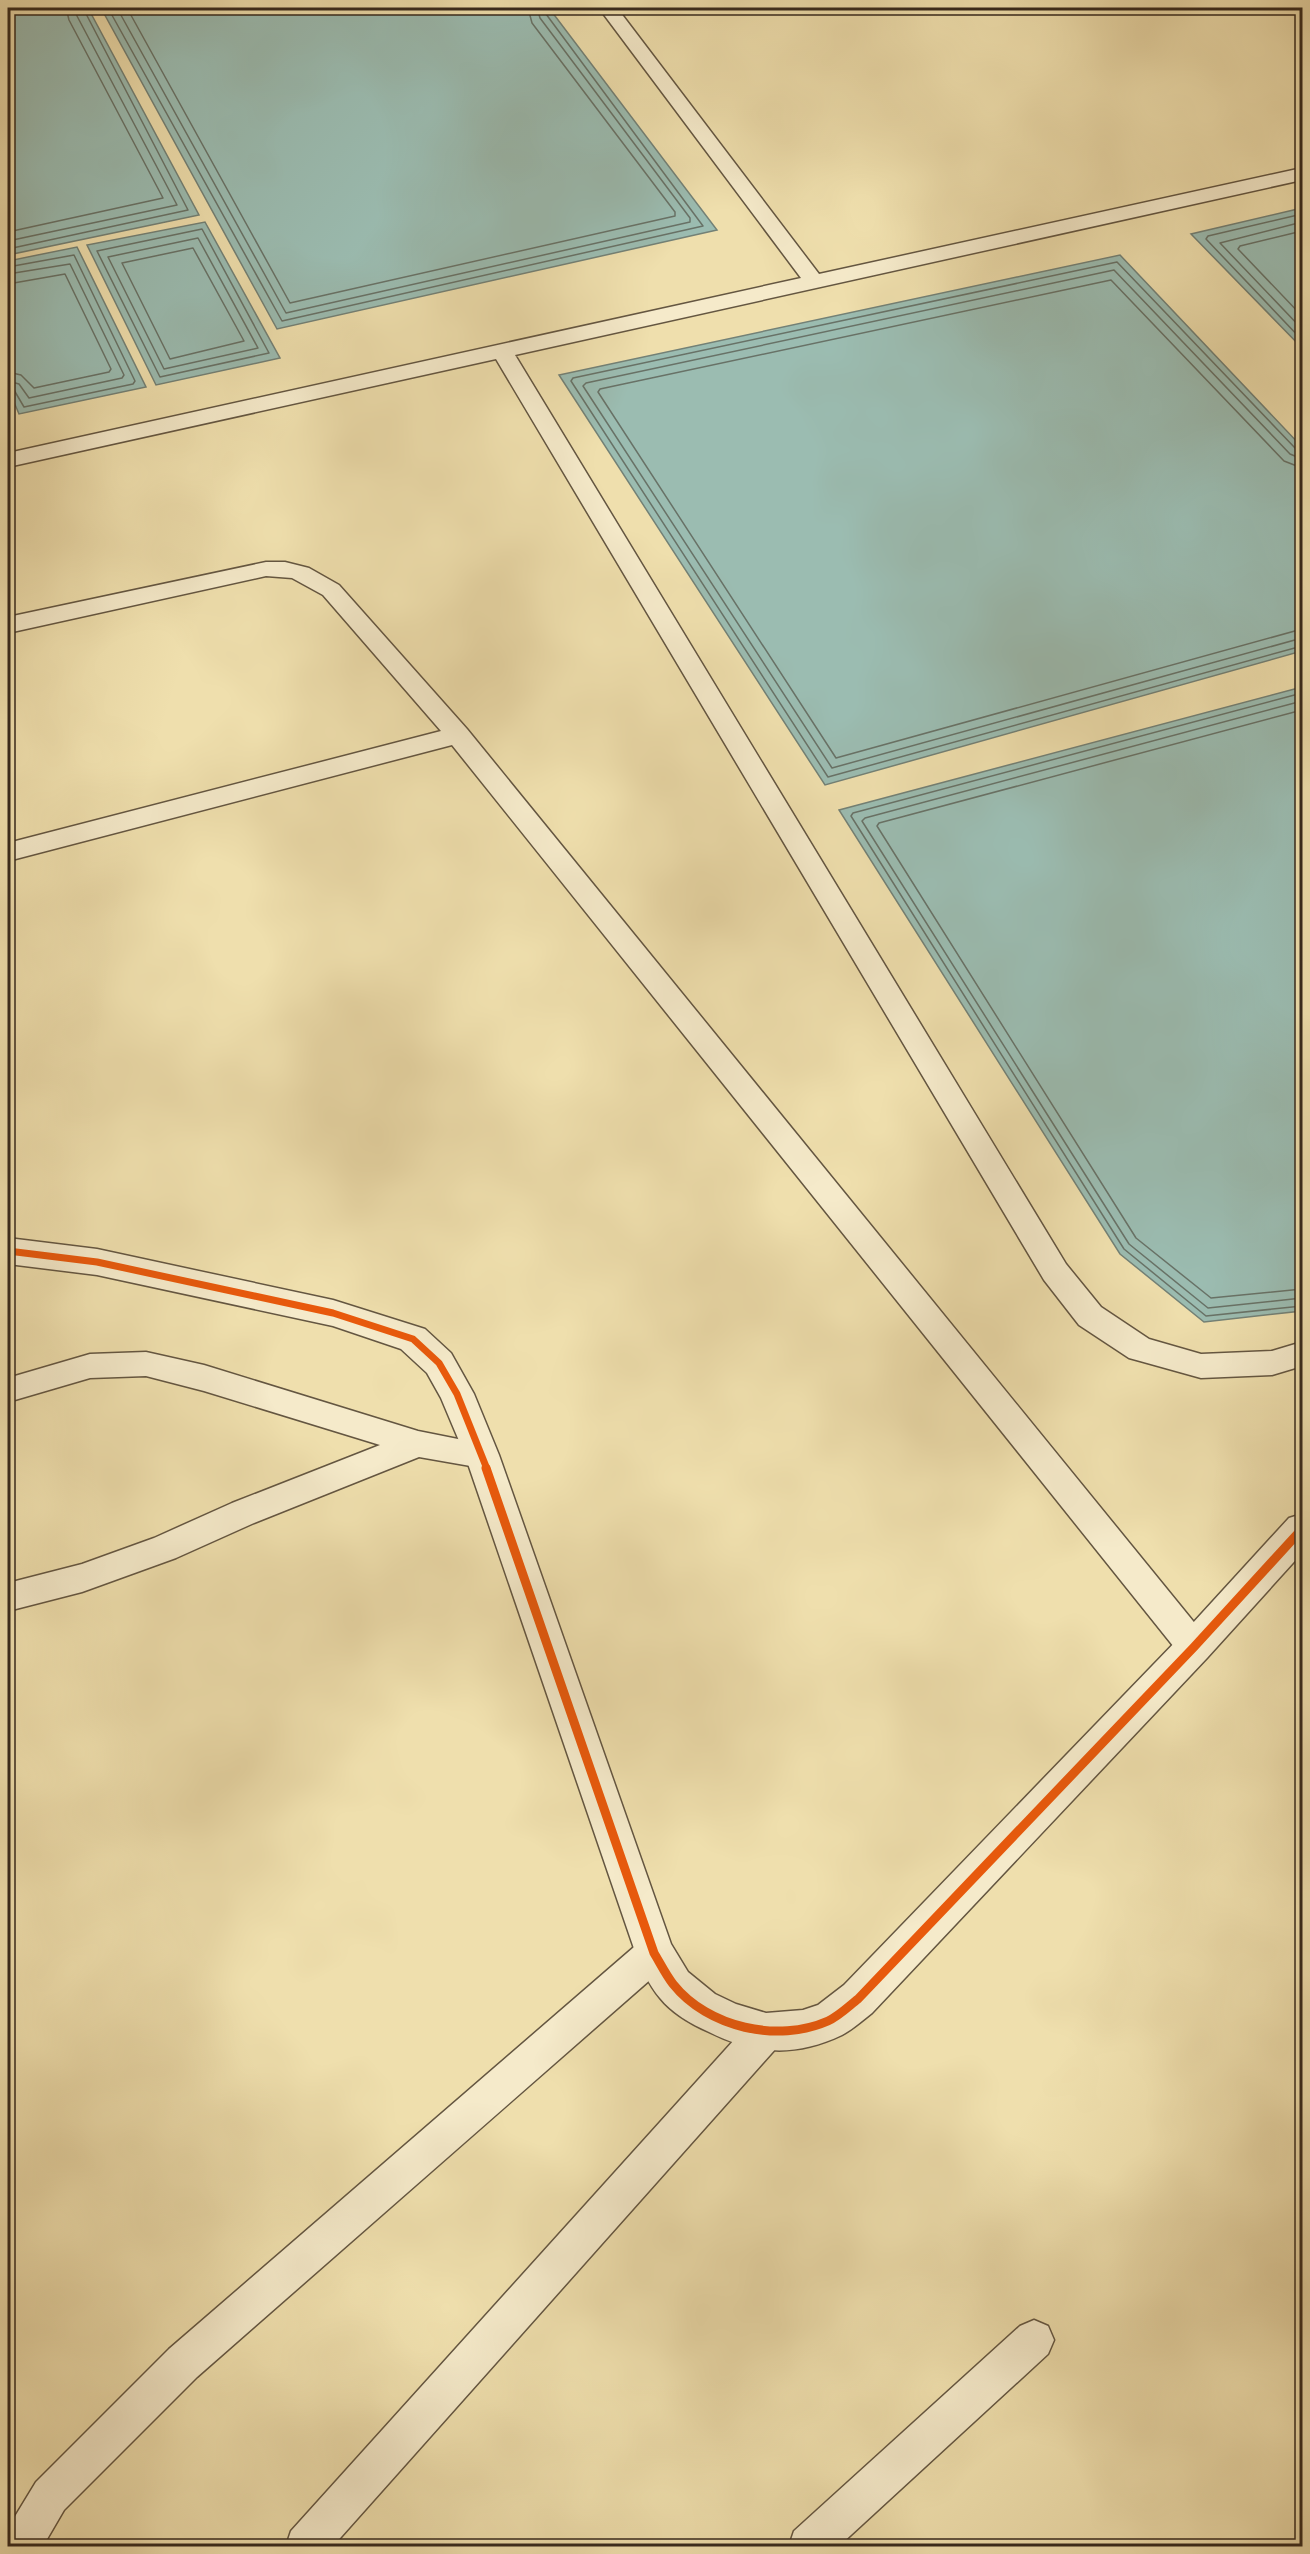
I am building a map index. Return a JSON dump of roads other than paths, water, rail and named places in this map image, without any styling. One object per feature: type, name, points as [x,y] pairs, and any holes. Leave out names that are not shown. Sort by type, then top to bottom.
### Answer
[{"type":"street","points":[[8,1251],[97,1262],[333,1313],[413,1339],[439,1363],[457,1394],[482,1455],[654,1953],[674,1986],[701,2008],[730,2022],[766,2032],[803,2029],[830,2020],[858,1999],[1194,1647],[1302,1529]]},
{"type":"lane","points":[[608,8],[815,283]]},
{"type":"lane","points":[[8,460],[1302,174]]},
{"type":"lane","points":[[503,352],[1055,1272],[1090,1316],[1140,1349],[1201,1366],[1272,1363],[1302,1354]]},
{"type":"lane","points":[[8,625],[240,573],[288,568],[312,576],[331,590],[458,735],[1194,1647]]},
{"type":"lane","points":[[8,852],[458,735]]},
{"type":"lane","points":[[8,1390],[90,1365],[146,1364],[204,1378],[418,1444],[482,1455]]},
{"type":"lane","points":[[8,1597],[82,1578],[165,1548],[243,1513],[418,1444]]},
{"type":"lane","points":[[20,2547],[50,2496],[183,2363],[654,1953]]},
{"type":"lane","points":[[306,2547],[766,2032]]},
{"type":"lane","points":[[809,2547],[1034,2340]]},
{"type":"water","points":[[8,8],[88,8],[199,215],[8,255]]},
{"type":"water","points":[[101,8],[549,8],[717,230],[277,329]]},
{"type":"water","points":[[1302,208],[1302,348],[1191,234]]},
{"type":"water","points":[[205,222],[280,358],[156,385],[87,245]]},
{"type":"water","points":[[77,247],[146,387],[19,414],[8,388],[8,261]]},
{"type":"water","points":[[1120,255],[1302,447],[1302,651],[825,785],[559,375]]},
{"type":"water","points":[[1302,687],[1302,1311],[1204,1322],[1120,1254],[839,810]]}]
